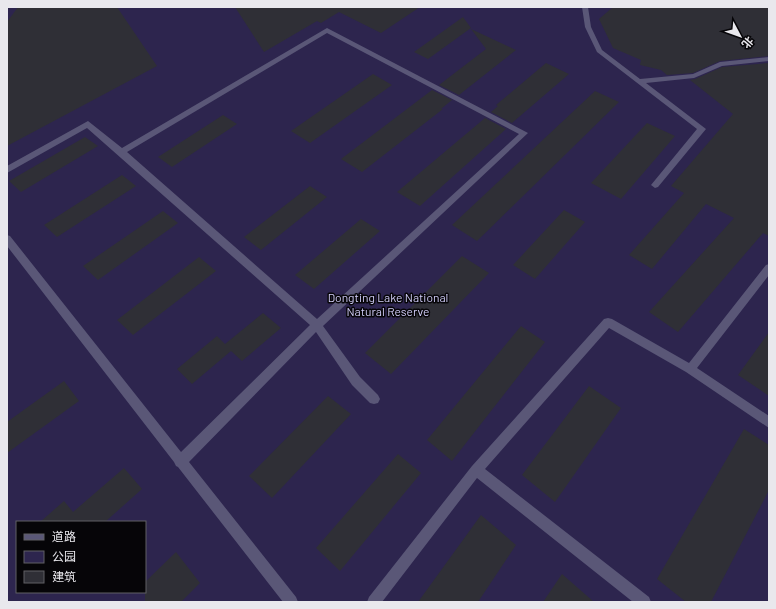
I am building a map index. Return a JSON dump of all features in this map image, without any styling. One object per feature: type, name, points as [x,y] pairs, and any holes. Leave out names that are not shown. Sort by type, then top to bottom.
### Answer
[{"type":"street","points":[[585,7],[588,27],[599,51],[702,129],[655,185]]},
{"type":"street","points":[[121,152],[327,30],[524,133],[316,324],[180,462]]},
{"type":"street","points":[[638,81],[694,76],[720,64],[769,59]]},
{"type":"street","points":[[7,170],[88,124],[316,324],[356,381],[374,399]]},
{"type":"street","points":[[7,239],[291,602]]},
{"type":"street","points":[[690,369],[769,268]]},
{"type":"street","points":[[374,602],[476,470],[608,322],[690,369],[769,423]]},
{"type":"street","points":[[476,470],[644,602]]},
{"type":"green space","name":"Dongting Lake National Natural Reserve","points":[[7,7],[769,7],[769,602],[7,602]]},
{"type":"building","points":[[18,7],[117,7],[157,66],[7,146],[7,22]]},
{"type":"building","points":[[235,7],[420,7],[381,33],[339,12],[321,23],[317,21],[264,52]]},
{"type":"building","points":[[613,7],[769,7],[769,56],[720,61],[693,73],[667,75],[661,70],[640,65],[641,60],[613,48],[599,19]]},
{"type":"building","points":[[463,17],[471,28],[428,59],[414,52]]},
{"type":"building","points":[[471,29],[516,50],[459,95],[439,85],[486,49]]},
{"type":"building","points":[[546,63],[569,74],[512,123],[491,112],[498,106],[496,105]]},
{"type":"building","points":[[769,63],[769,236],[763,233],[678,332],[649,312],[734,218],[706,204],[652,269],[629,255],[684,193],[671,186],[733,114],[690,80],[722,67]]},
{"type":"building","points":[[373,74],[392,85],[310,143],[291,131]]},
{"type":"building","points":[[432,90],[452,100],[441,109],[443,109],[362,172],[341,159]]},
{"type":"building","points":[[595,91],[619,102],[477,241],[452,225]]},
{"type":"building","points":[[223,115],[237,124],[172,167],[158,157]]},
{"type":"building","points":[[485,118],[506,129],[420,206],[397,192]]},
{"type":"building","points":[[647,123],[675,136],[621,199],[591,183]]},
{"type":"building","points":[[85,137],[98,146],[21,192],[9,181]]},
{"type":"building","points":[[122,175],[136,186],[57,237],[44,225]]},
{"type":"building","points":[[310,186],[327,197],[261,250],[244,237]]},
{"type":"building","points":[[564,210],[585,222],[535,279],[513,265]]},
{"type":"building","points":[[163,211],[178,223],[98,280],[83,266]]},
{"type":"building","points":[[361,219],[380,231],[314,289],[295,275]]},
{"type":"building","points":[[462,256],[489,273],[391,374],[365,353]]},
{"type":"building","points":[[199,257],[216,271],[133,335],[117,320]]},
{"type":"building","points":[[263,313],[281,328],[242,361],[231,351],[192,384],[177,369],[217,336],[225,344]]},
{"type":"building","points":[[521,326],[545,342],[452,461],[427,440]]},
{"type":"building","points":[[769,332],[769,396],[738,375]]},
{"type":"building","points":[[64,381],[79,401],[7,453],[7,422]]},
{"type":"building","points":[[589,386],[621,408],[555,502],[522,475]]},
{"type":"building","points":[[328,396],[351,414],[272,498],[249,476]]},
{"type":"building","points":[[744,429],[769,445],[769,490],[711,602],[686,602],[657,579]]},
{"type":"building","points":[[398,454],[421,473],[340,571],[316,548]]},
{"type":"building","points":[[124,468],[142,489],[106,521],[41,521],[64,501],[73,512]]},
{"type":"building","points":[[481,515],[516,545],[478,602],[418,602]]},
{"type":"building","points":[[176,552],[200,583],[181,602],[145,602],[146,581]]},
{"type":"building","points":[[562,574],[594,602],[543,602]]}]
